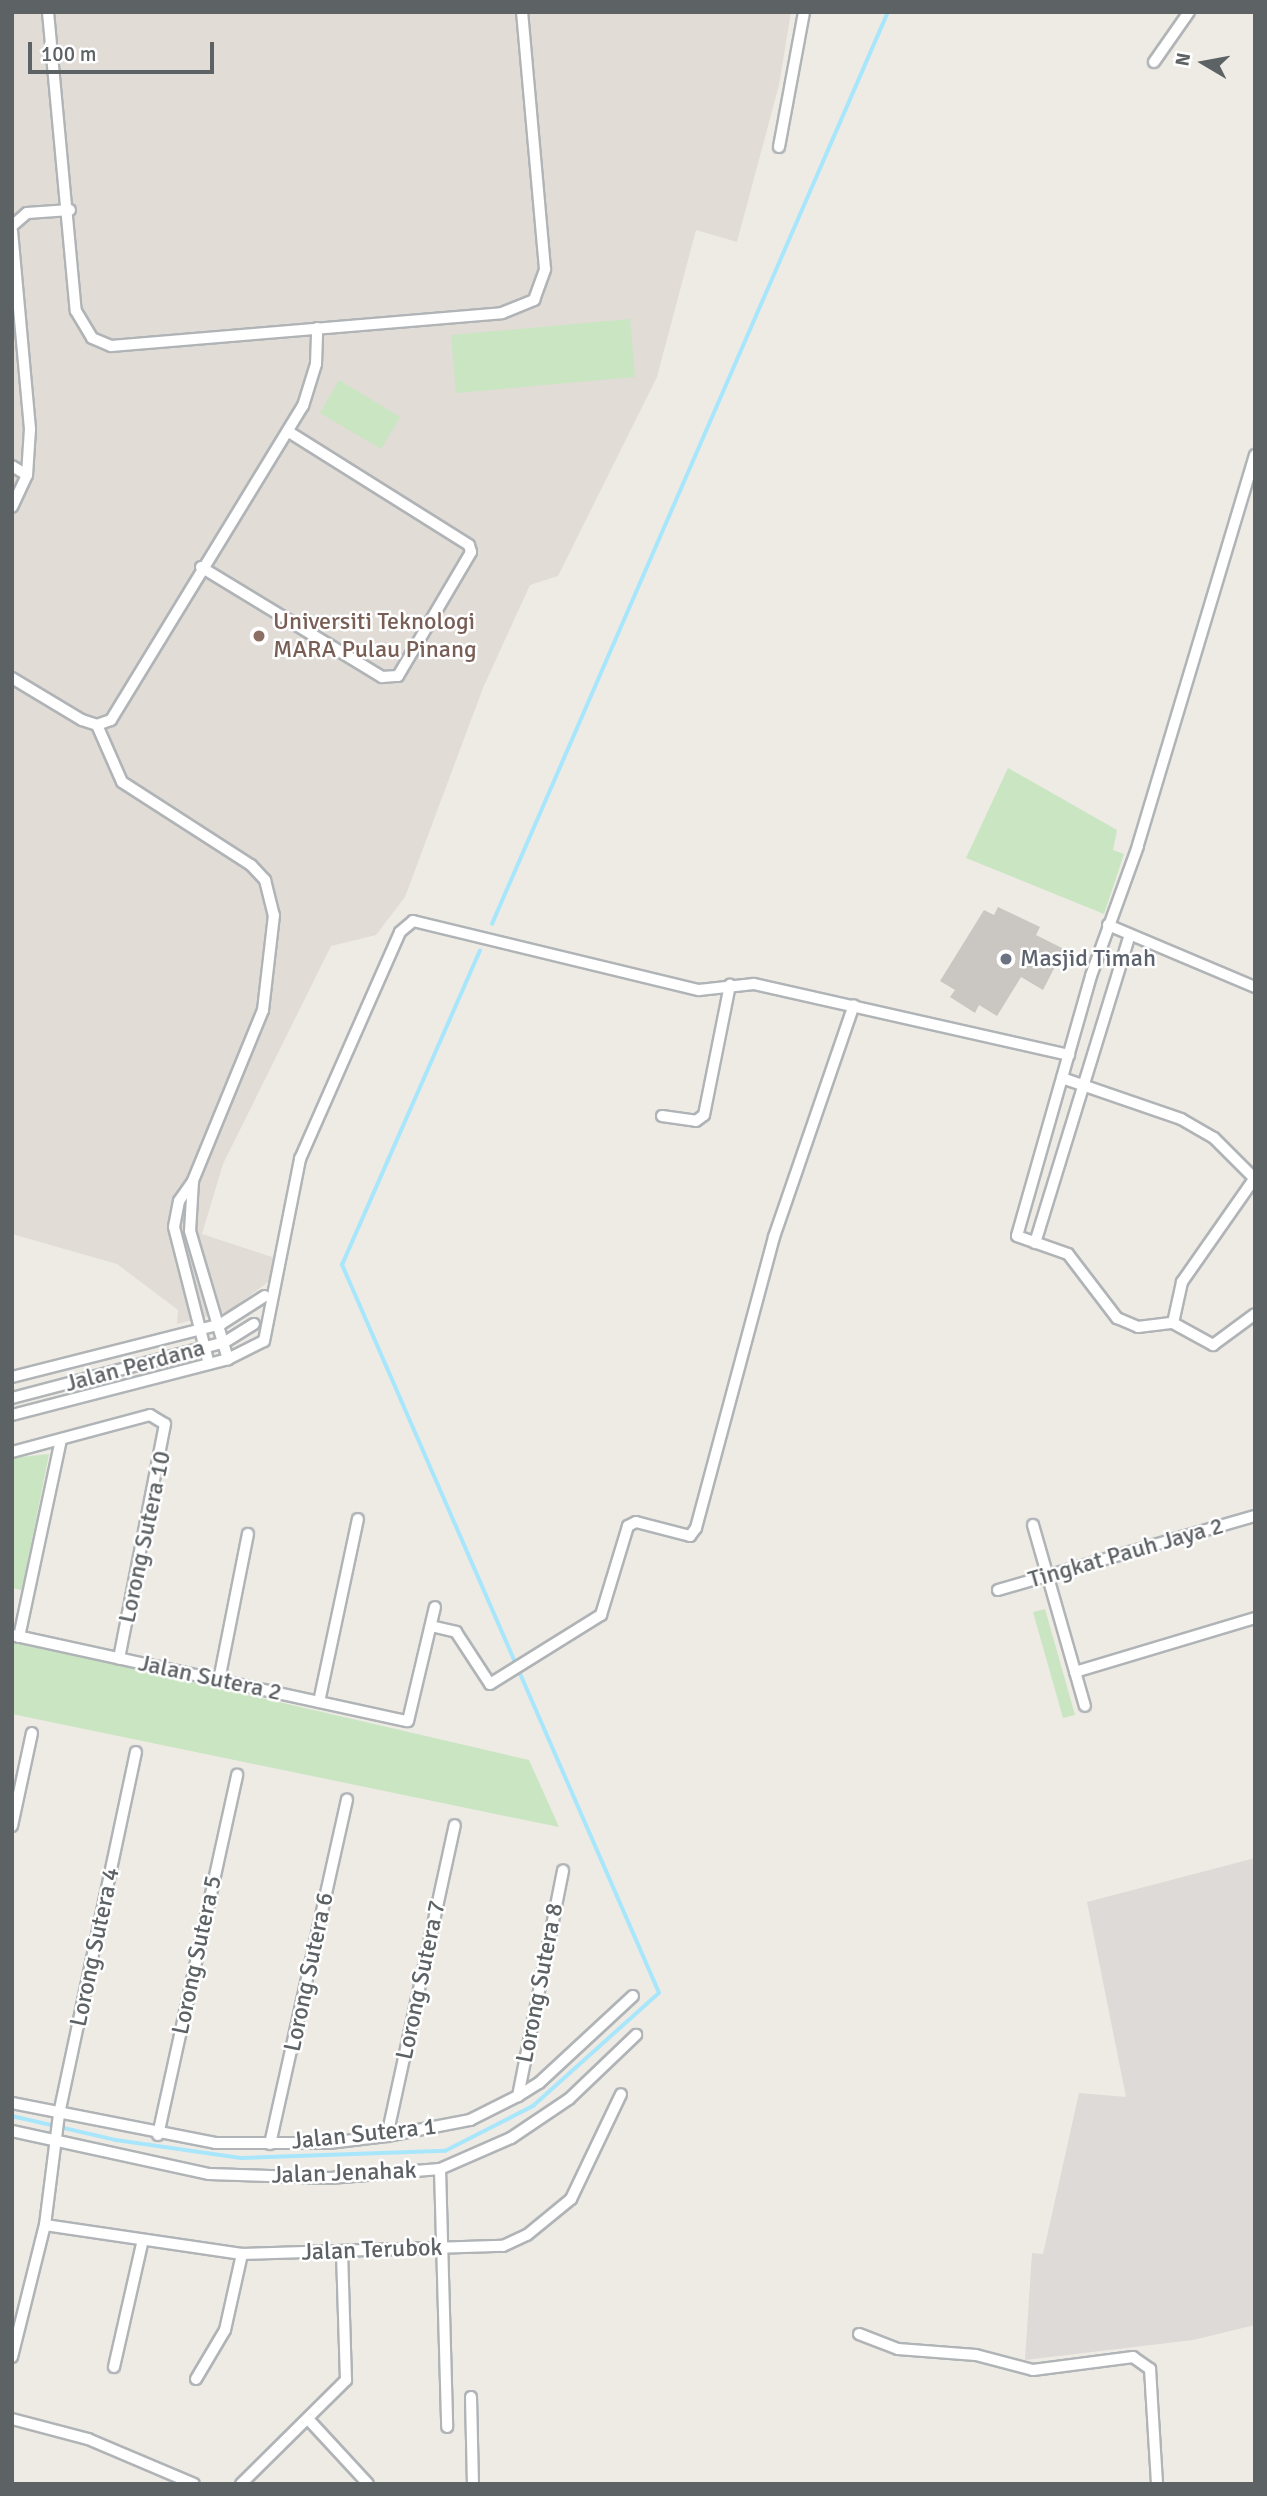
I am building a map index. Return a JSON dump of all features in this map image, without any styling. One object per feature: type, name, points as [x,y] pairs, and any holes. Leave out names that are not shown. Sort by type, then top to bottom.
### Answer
[{"type":"street","points":[[48,12],[70,210],[76,311],[92,338],[111,346],[502,313],[534,300],[545,269],[522,12]]},
{"type":"street","points":[[779,147],[804,12]]},
{"type":"street","points":[[1154,62],[1189,12]]},
{"type":"street","points":[[12,507],[27,475],[30,429],[12,229],[27,213],[70,210]]},
{"type":"street","points":[[97,724],[111,720],[201,567],[289,432],[310,389],[317,328]]},
{"type":"street","points":[[201,567],[382,677],[398,676],[471,552],[470,545],[289,432]]},
{"type":"street","points":[[1255,455],[1138,846],[1108,925],[1017,1237],[1077,1262],[1117,1318],[1138,1327],[1173,1323],[1213,1345],[1255,1314]]},
{"type":"street","points":[[12,466],[27,475]]},
{"type":"street","points":[[12,678],[97,724],[122,782],[251,865],[271,896],[276,941],[263,1010],[192,1181],[179,1201],[174,1227],[209,1364]]},
{"type":"street","name":"Jalan Perdana","points":[[12,1415],[228,1359],[269,1334],[300,1159],[406,924],[424,920],[452,926],[699,990],[730,985]]},
{"type":"street","points":[[1108,925],[1255,987]]},
{"type":"street","points":[[1035,1243],[1081,1084],[1130,935]]},
{"type":"street","points":[[662,1116],[696,1121],[704,1115],[730,985],[854,1005],[1069,1055]]},
{"type":"street","points":[[435,1607],[430,1626],[456,1632],[478,1661],[485,1682],[495,1682],[601,1615],[628,1526],[636,1522],[690,1536],[696,1528],[774,1237],[854,1005]]},
{"type":"street","points":[[1062,1078],[1181,1119],[1214,1138],[1255,1179],[1182,1282],[1173,1323]]},
{"type":"street","points":[[192,1181],[190,1231],[221,1324],[228,1359]]},
{"type":"street","points":[[12,1377],[221,1324],[265,1296]]},
{"type":"street","name":"Jalan Perdana","points":[[12,1398],[225,1342],[254,1324]]},
{"type":"street","name":"Lorong Sutera 10","points":[[61,1440],[159,1417],[165,1437],[119,1659]]},
{"type":"street","points":[[12,1452],[61,1440],[16,1636]]},
{"type":"street","name":"Tingkat Pauh Jaya 2","points":[[998,1590],[1255,1516]]},
{"type":"street","points":[[319,1702],[358,1518]]},
{"type":"street","points":[[1033,1525],[1085,1706]]},
{"type":"street","points":[[219,1680],[248,1534]]},
{"type":"street","points":[[1075,1672],[1255,1618]]},
{"type":"street","name":"Jalan Sutera 2","points":[[16,1636],[408,1721],[430,1626]]},
{"type":"street","points":[[12,1826],[33,1733]]},
{"type":"street","name":"Lorong Sutera 4","points":[[12,2357],[45,2225],[60,2114],[136,1752]]},
{"type":"street","name":"Lorong Sutera 5","points":[[158,2134],[237,1775]]},
{"type":"street","name":"Lorong Sutera 6","points":[[270,2144],[346,1800]]},
{"type":"street","name":"Lorong Sutera 7","points":[[387,2136],[455,1825]]},
{"type":"street","name":"Lorong Sutera 8","points":[[518,2096],[563,1870]]},
{"type":"street","name":"Jalan Sutera 1","points":[[12,2103],[158,2134],[270,2144],[387,2136],[470,2120],[518,2096],[539,2083],[633,1996]]},
{"type":"street","name":"Jalan Jenahak","points":[[12,2132],[209,2174],[330,2178],[440,2169],[511,2138],[569,2099],[636,2035]]},
{"type":"street","name":"Jalan Terubok","points":[[45,2225],[142,2244],[242,2254],[503,2246],[563,2208],[586,2172],[621,2094]]},
{"type":"street","points":[[440,2169],[447,2427]]},
{"type":"street","points":[[114,2367],[142,2244]]},
{"type":"street","points":[[241,2484],[340,2391],[349,2366],[342,2251]]},
{"type":"street","points":[[196,2379],[225,2330],[242,2254]]},
{"type":"street","points":[[859,2334],[898,2349],[998,2360],[1033,2371],[1133,2357],[1150,2369],[1157,2484]]},
{"type":"street","points":[[471,2397],[473,2484]]},
{"type":"street","points":[[12,2418],[88,2439],[194,2484]]},
{"type":"street","points":[[309,2420],[368,2484]]},
{"type":"shaded area","name":"Universiti Teknologi MARA Pulau Pinang","points":[[12,12],[791,12],[779,85],[737,242],[696,230],[657,377],[558,576],[530,585],[483,688],[405,897],[376,935],[331,946],[223,1164],[202,1234],[275,1258],[272,1279],[229,1311],[177,1324],[178,1310],[117,1264],[12,1234]]},
{"type":"shaded area","points":[[1255,1858],[1255,2325],[1193,2340],[1025,2360],[1032,2253],[1043,2254],[1079,2093],[1126,2097],[1087,1902]]},
{"type":"green space","points":[[630,319],[635,377],[456,393],[451,335]]},
{"type":"green space","points":[[339,380],[400,417],[381,449],[320,413]]},
{"type":"green space","points":[[1008,768],[1117,830],[1113,850],[1124,854],[1104,914],[966,858]]},
{"type":"green space","points":[[49,1454],[22,1590],[12,1588],[12,1458]]},
{"type":"green space","points":[[1045,1609],[1075,1715],[1063,1718],[1033,1612]]},
{"type":"green space","points":[[12,1640],[529,1760],[559,1827],[12,1714]]},
{"type":"building","name":"Masjid Timah","points":[[998,907],[1040,927],[1036,935],[1064,949],[1043,990],[1021,977],[997,1016],[979,1005],[975,1013],[950,997],[955,990],[940,981],[984,910],[994,915]]},
{"type":"waterway","points":[[492,924],[888,12]]},
{"type":"waterway","points":[[12,2116],[116,2140],[241,2158],[445,2151],[533,2106],[659,1993],[342,1265],[480,951]]},
{"type":"place","name":"Universiti Teknologi MARA Pulau Pinang","points":[[259,636]]},
{"type":"place","name":"Masjid Timah","points":[[1006,959]]}]
